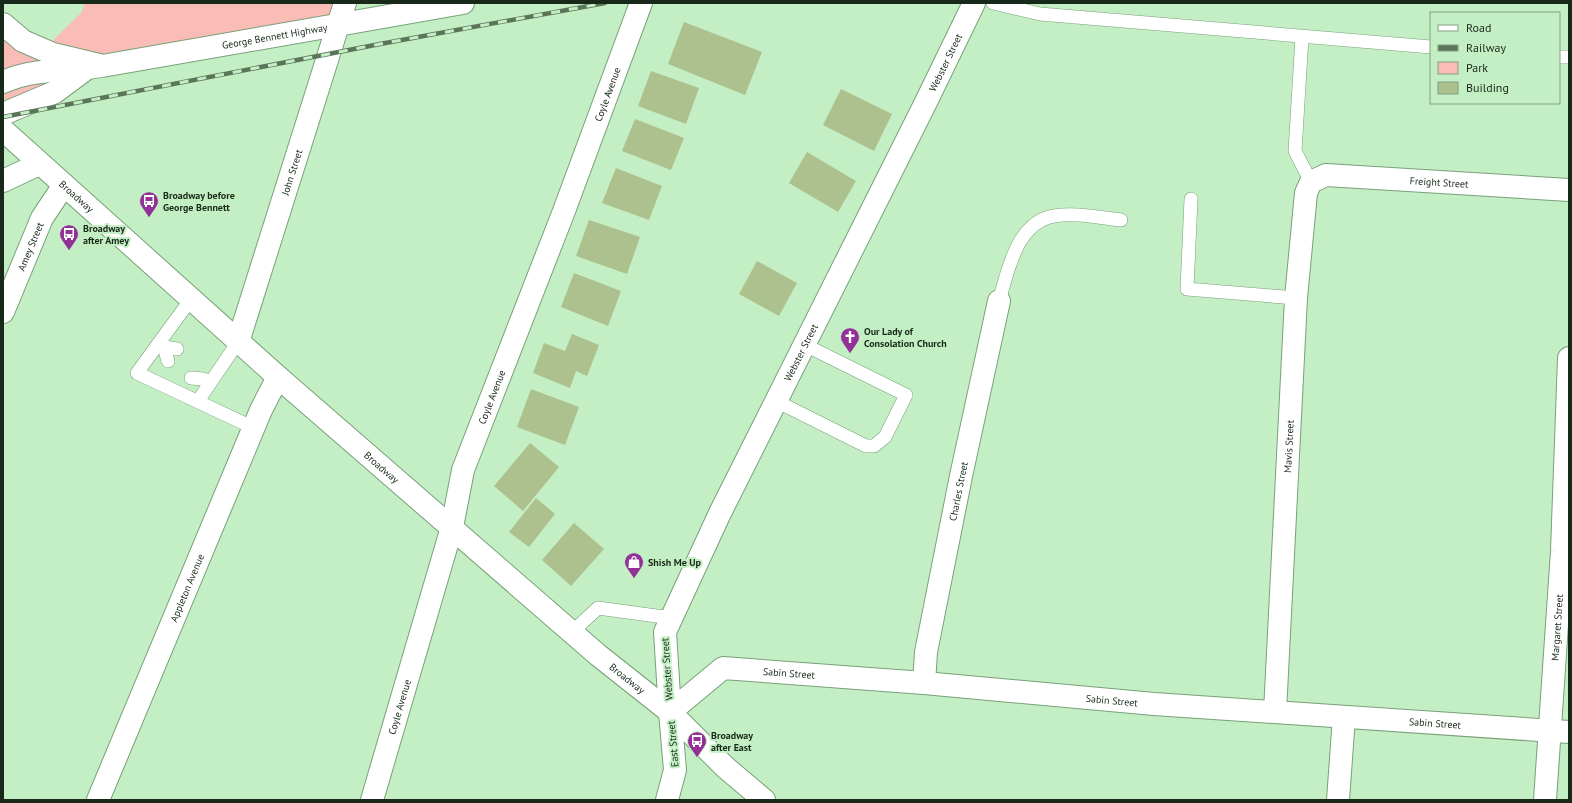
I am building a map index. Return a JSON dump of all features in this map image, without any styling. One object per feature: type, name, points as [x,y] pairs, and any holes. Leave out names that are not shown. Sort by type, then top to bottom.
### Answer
[{"type":"street","name":"John Street","points":[[238,342],[345,3]]},
{"type":"street","name":"George Bennett Highway","points":[[3,82],[14,77],[44,71],[94,67],[463,3]]},
{"type":"street","name":"Coyle Avenue","points":[[372,800],[452,527],[464,470],[564,211],[641,3]]},
{"type":"street","name":"Webster Street","points":[[670,712],[665,632],[671,618],[720,512],[805,345],[974,3]]},
{"type":"street","points":[[3,24],[23,41],[29,44],[53,54],[94,67]]},
{"type":"street","name":"George Bennett Highway","points":[[3,114],[55,92],[94,67]]},
{"type":"street","name":"Broadway","points":[[3,130],[39,164],[278,377],[598,655],[670,712],[725,767],[764,800]]},
{"type":"street","points":[[3,181],[39,164]]},
{"type":"street","name":"Freight Street","points":[[1311,182],[1326,175],[1569,190]]},
{"type":"street","name":"Mavis Street","points":[[1275,712],[1296,298],[1306,193],[1311,182]]},
{"type":"street","name":"Amey Street","points":[[3,312],[42,218],[64,185]]},
{"type":"street","name":"Charles Street","points":[[924,683],[926,652],[961,476],[999,301]]},
{"type":"street","name":"Margaret Street","points":[[1545,800],[1560,731],[1562,551],[1569,358]]},
{"type":"street","name":"Appleton Avenue","points":[[98,800],[254,428],[278,377]]},
{"type":"street","name":"Sabin Street","points":[[670,712],[723,668],[924,683],[1154,704],[1560,731]]},
{"type":"street","name":"East Street","points":[[667,800],[675,770],[670,712]]},
{"type":"street","points":[[1338,800],[1344,717]]},
{"type":"lane","points":[[993,3],[1040,14],[1430,47]]},
{"type":"lane","points":[[1302,37],[1295,151],[1311,182]]},
{"type":"lane","points":[[1191,199],[1187,289],[1296,298]]},
{"type":"lane","points":[[999,301],[1007,274],[1020,242],[1023,236],[1036,222],[1053,216],[1068,215],[1121,220]]},
{"type":"lane","points":[[191,299],[167,346],[138,372],[254,428]]},
{"type":"lane","points":[[198,401],[201,377],[238,342]]},
{"type":"lane","points":[[776,401],[866,446],[874,446],[885,437],[906,395],[805,345]]},
{"type":"lane","points":[[167,346],[168,361]]},
{"type":"lane","points":[[572,632],[598,608],[671,618]]},
{"type":"green space","points":[[85,3],[357,3],[354,19],[3,100],[3,15],[46,47],[81,13]]},
{"type":"building","points":[[684,22],[762,52],[745,95],[668,64]]},
{"type":"building","points":[[651,71],[699,88],[686,124],[638,106]]},
{"type":"building","points":[[841,89],[892,114],[874,151],[823,125]]},
{"type":"building","points":[[635,119],[684,138],[671,170],[622,151]]},
{"type":"building","points":[[807,152],[856,181],[838,212],[789,183]]},
{"type":"building","points":[[616,168],[662,186],[649,220],[602,203]]},
{"type":"building","points":[[589,220],[640,237],[627,274],[576,256]]},
{"type":"building","points":[[757,261],[797,283],[779,316],[739,294]]},
{"type":"building","points":[[574,273],[621,291],[608,326],[561,307]]},
{"type":"building","points":[[572,334],[599,345],[587,376],[576,371],[570,388],[533,373],[544,343],[565,351]]},
{"type":"building","points":[[531,389],[579,407],[565,445],[517,427]]},
{"type":"building","points":[[530,443],[559,467],[523,511],[494,486]]},
{"type":"building","points":[[536,498],[555,514],[529,547],[509,532]]},
{"type":"building","points":[[574,523],[604,549],[571,586],[542,560]]},
{"type":"railway","points":[[3,117],[380,44],[605,3]]},
{"type":"place","name":"Broadway before George Bennett","points":[[149,218]]},
{"type":"place","name":"Broadway after Amey","points":[[69,251]]},
{"type":"place","name":"Our Lady of Consolation Church","points":[[850,354]]},
{"type":"place","name":"Shish Me Up","points":[[634,579]]},
{"type":"place","name":"Broadway after East","points":[[697,758]]}]
